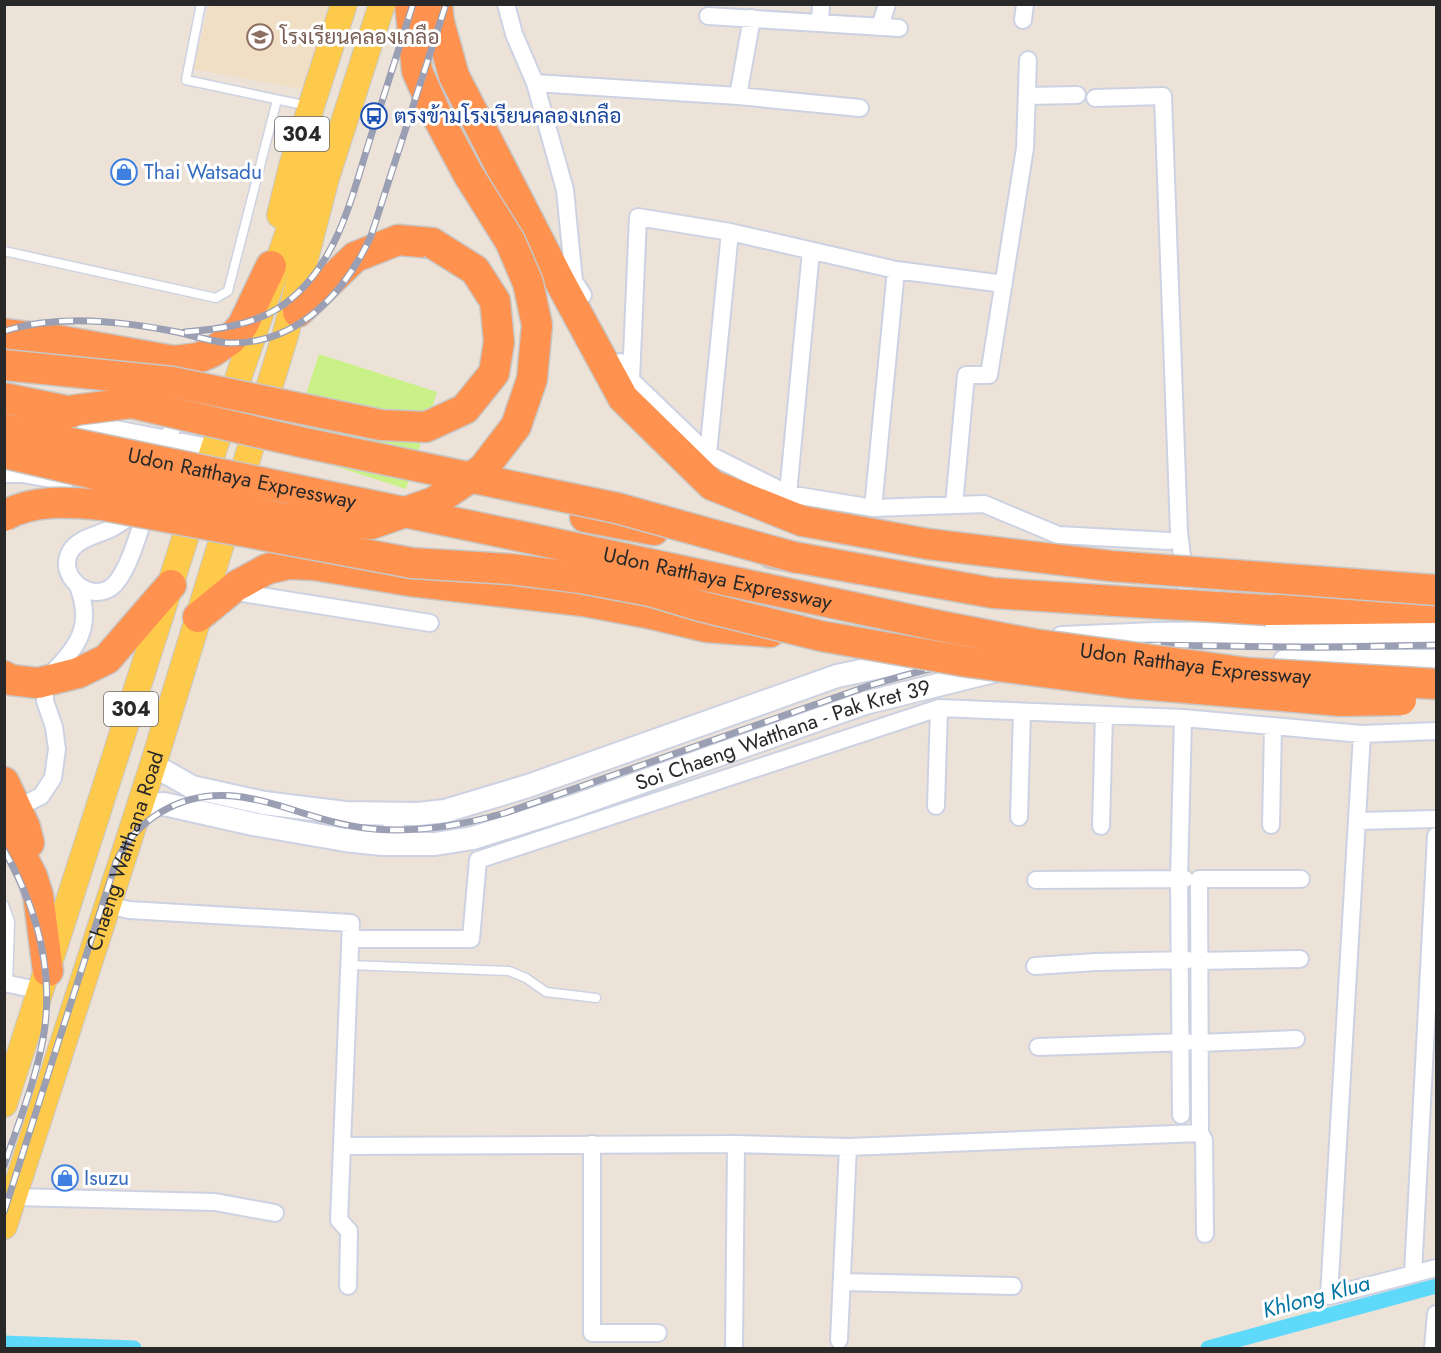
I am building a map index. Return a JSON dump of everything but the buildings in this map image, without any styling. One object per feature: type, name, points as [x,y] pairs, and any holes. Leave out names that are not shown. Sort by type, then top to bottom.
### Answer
[{"type":"highway","points":[[4,453],[283,518],[371,524],[434,502],[483,469],[516,426],[532,379],[537,325],[528,283],[510,241],[468,174],[436,114],[417,71],[410,4]]},
{"type":"highway","points":[[437,4],[439,22],[454,76],[559,280],[623,398],[712,485],[802,521],[928,544],[1111,566],[1437,590]]},
{"type":"highway","points":[[4,365],[172,382],[381,425],[426,427],[465,409],[494,373],[499,342],[495,301],[475,270],[432,243],[398,240],[355,257],[291,324]]},
{"type":"highway","points":[[5,334],[62,341],[174,361],[198,358],[231,339],[248,318],[271,266]]},
{"type":"highway","name":"Udon Ratthaya Expressway","points":[[4,398],[585,517],[993,594],[1267,610],[1437,608]]},
{"type":"highway","points":[[4,442],[28,428],[75,410],[131,403],[305,444],[617,508],[797,558]]},
{"type":"highway","name":"Udon Ratthaya Expressway","points":[[4,429],[510,534],[935,626],[1034,644],[1249,673],[1437,684]]},
{"type":"highway","points":[[4,516],[17,509],[60,502],[102,505],[412,563],[510,569],[604,583],[650,591],[821,636],[968,662],[1127,683],[1341,701],[1437,697]]},
{"type":"highway","points":[[198,617],[230,591],[267,569],[289,564],[314,565],[411,581],[583,601],[706,627],[821,636]]},
{"type":"highway","points":[[4,676],[11,680],[38,683],[78,673],[107,659],[171,585]]},
{"type":"highway","points":[[8,802],[30,847],[32,876],[42,916],[45,981]]},
{"type":"main road","name":"Chaeng Watthana Road","points":[[263,306],[285,194],[344,4]]},
{"type":"main road","name":"Chaeng Watthana Road","points":[[4,1104],[214,448],[309,174],[364,4]]},
{"type":"main road","name":"Chaeng Watthana Road","points":[[291,324],[326,178],[382,4]]},
{"type":"main road","name":"Chaeng Watthana Road","points":[[4,1226],[140,806],[198,617],[241,492],[291,324],[400,4]]},
{"type":"main road","name":"Soi Chaeng Watthana - Pak Kret 39","points":[[153,765],[192,787],[264,803],[345,813],[393,814],[445,811],[479,802],[837,676],[1009,640],[1155,634],[1437,631]]},
{"type":"main road","name":"Soi Chaeng Watthana - Pak Kret 39","points":[[140,806],[164,804],[253,824],[345,840],[394,844],[435,844],[473,838],[574,806],[865,703],[1025,663],[1155,659],[1315,662],[1437,661]]},
{"type":"street","points":[[506,4],[514,34],[535,83],[565,190],[574,281],[631,381],[708,454],[788,494],[873,507],[984,504],[1058,535],[1169,541]]},
{"type":"street","points":[[820,22],[821,4]]},
{"type":"street","points":[[880,27],[886,4]]},
{"type":"street","points":[[708,16],[899,28]]},
{"type":"street","points":[[738,96],[752,18]]},
{"type":"street","points":[[954,505],[966,375],[989,375],[1025,148],[1028,60]]},
{"type":"street","points":[[535,83],[738,96],[860,108]]},
{"type":"street","points":[[1027,96],[1077,95]]},
{"type":"street","points":[[1095,98],[1163,96],[1179,532],[1190,635]]},
{"type":"street","points":[[631,381],[638,217],[730,232],[896,270],[1004,284]]},
{"type":"street","points":[[708,454],[730,232]]},
{"type":"street","points":[[788,494],[811,251]]},
{"type":"street","points":[[873,507],[896,270]]},
{"type":"street","points":[[4,474],[23,474],[112,490],[141,488],[152,472],[158,443],[186,381],[182,368],[174,361]]},
{"type":"street","points":[[4,407],[126,432],[158,443],[214,448]]},
{"type":"street","points":[[78,586],[88,592],[101,592],[113,585],[123,571],[151,495],[158,443]]},
{"type":"street","points":[[8,802],[29,802],[41,796],[52,778],[57,749],[54,727],[45,701],[45,680],[62,664],[78,642],[86,620],[84,602],[66,563],[70,551],[79,542],[126,520],[151,495]]},
{"type":"street","points":[[230,591],[430,623]]},
{"type":"street","points":[[1315,662],[1320,730]]},
{"type":"street","points":[[936,806],[939,708]]},
{"type":"street","points":[[350,939],[471,939],[478,860],[939,708],[1183,718],[1362,734],[1437,731]]},
{"type":"street","points":[[1019,817],[1022,712]]},
{"type":"street","points":[[1101,826],[1104,715]]},
{"type":"street","points":[[1183,718],[1188,879],[1189,1042],[1200,1133],[1204,1140],[1205,1234]]},
{"type":"street","points":[[1271,825],[1273,726]]},
{"type":"street","points":[[1362,734],[1329,1296],[1437,1268]]},
{"type":"street","points":[[393,814],[394,844]]},
{"type":"street","points":[[1357,821],[1437,819]]},
{"type":"street","points":[[1413,1274],[1437,836]]},
{"type":"street","points":[[1036,880],[1301,879]]},
{"type":"street","points":[[107,905],[129,909],[351,922],[339,1220],[349,1230],[348,1286]]},
{"type":"street","points":[[1035,966],[1096,962],[1300,960]]},
{"type":"street","points":[[6,983],[45,981]]},
{"type":"street","points":[[1038,1047],[1296,1039]]},
{"type":"street","points":[[1181,1115],[1189,1042]]},
{"type":"street","points":[[342,1146],[736,1144],[848,1147],[1200,1133]]},
{"type":"street","points":[[592,1144],[592,1333],[658,1333]]},
{"type":"street","points":[[734,1348],[736,1144]]},
{"type":"street","points":[[839,1340],[848,1147]]},
{"type":"street","points":[[14,1197],[215,1202],[275,1214]]},
{"type":"street","points":[[842,1282],[1013,1286]]},
{"type":"street","points":[[1433,1348],[1436,1314]]},
{"type":"lane","points":[[201,4],[186,80],[311,106]]},
{"type":"lane","points":[[4,251],[216,298],[228,291],[277,100]]},
{"type":"lane","points":[[304,511],[383,530]]},
{"type":"lane","points":[[4,905],[10,921],[6,983]]},
{"type":"lane","points":[[349,965],[509,971],[526,978],[546,992],[596,998]]},
{"type":"shaded area","name":"โรงเรียนคลองเกลือ","points":[[209,5],[329,5],[302,89],[193,69]]},
{"type":"green space","points":[[319,354],[437,392],[406,489],[288,451]]},
{"type":"waterway","name":"Khlong Klua","points":[[1208,1348],[1436,1286]]},
{"type":"waterway","name":"Khlong Klua","points":[[4,1343],[134,1348]]},
{"type":"railway","points":[[185,332],[233,326],[266,315],[297,293],[314,275],[328,254],[348,208],[413,4]]},
{"type":"railway","points":[[4,331],[47,322],[112,322],[230,343],[255,341],[277,335],[298,325],[333,295],[348,277],[371,236],[446,4]]},
{"type":"railway","points":[[4,1212],[116,862],[129,840],[147,822],[161,812],[187,800],[213,796],[238,796],[365,828],[383,830],[435,828],[505,813],[868,686],[938,667],[991,656],[1044,649],[1115,646],[1436,645]]},
{"type":"railway","points":[[4,850],[16,872],[34,918],[45,965],[47,989],[40,1055],[4,1166]]},
{"type":"place","name":"โรงเรียนคลองเกลือ","points":[[260,37]]},
{"type":"place","name":"ตรงข้ามโรงเรียนคลองเกลือ","points":[[374,116]]},
{"type":"place","name":"Thai Watsadu","points":[[124,172]]},
{"type":"place","name":"Isuzu","points":[[65,1178]]}]
